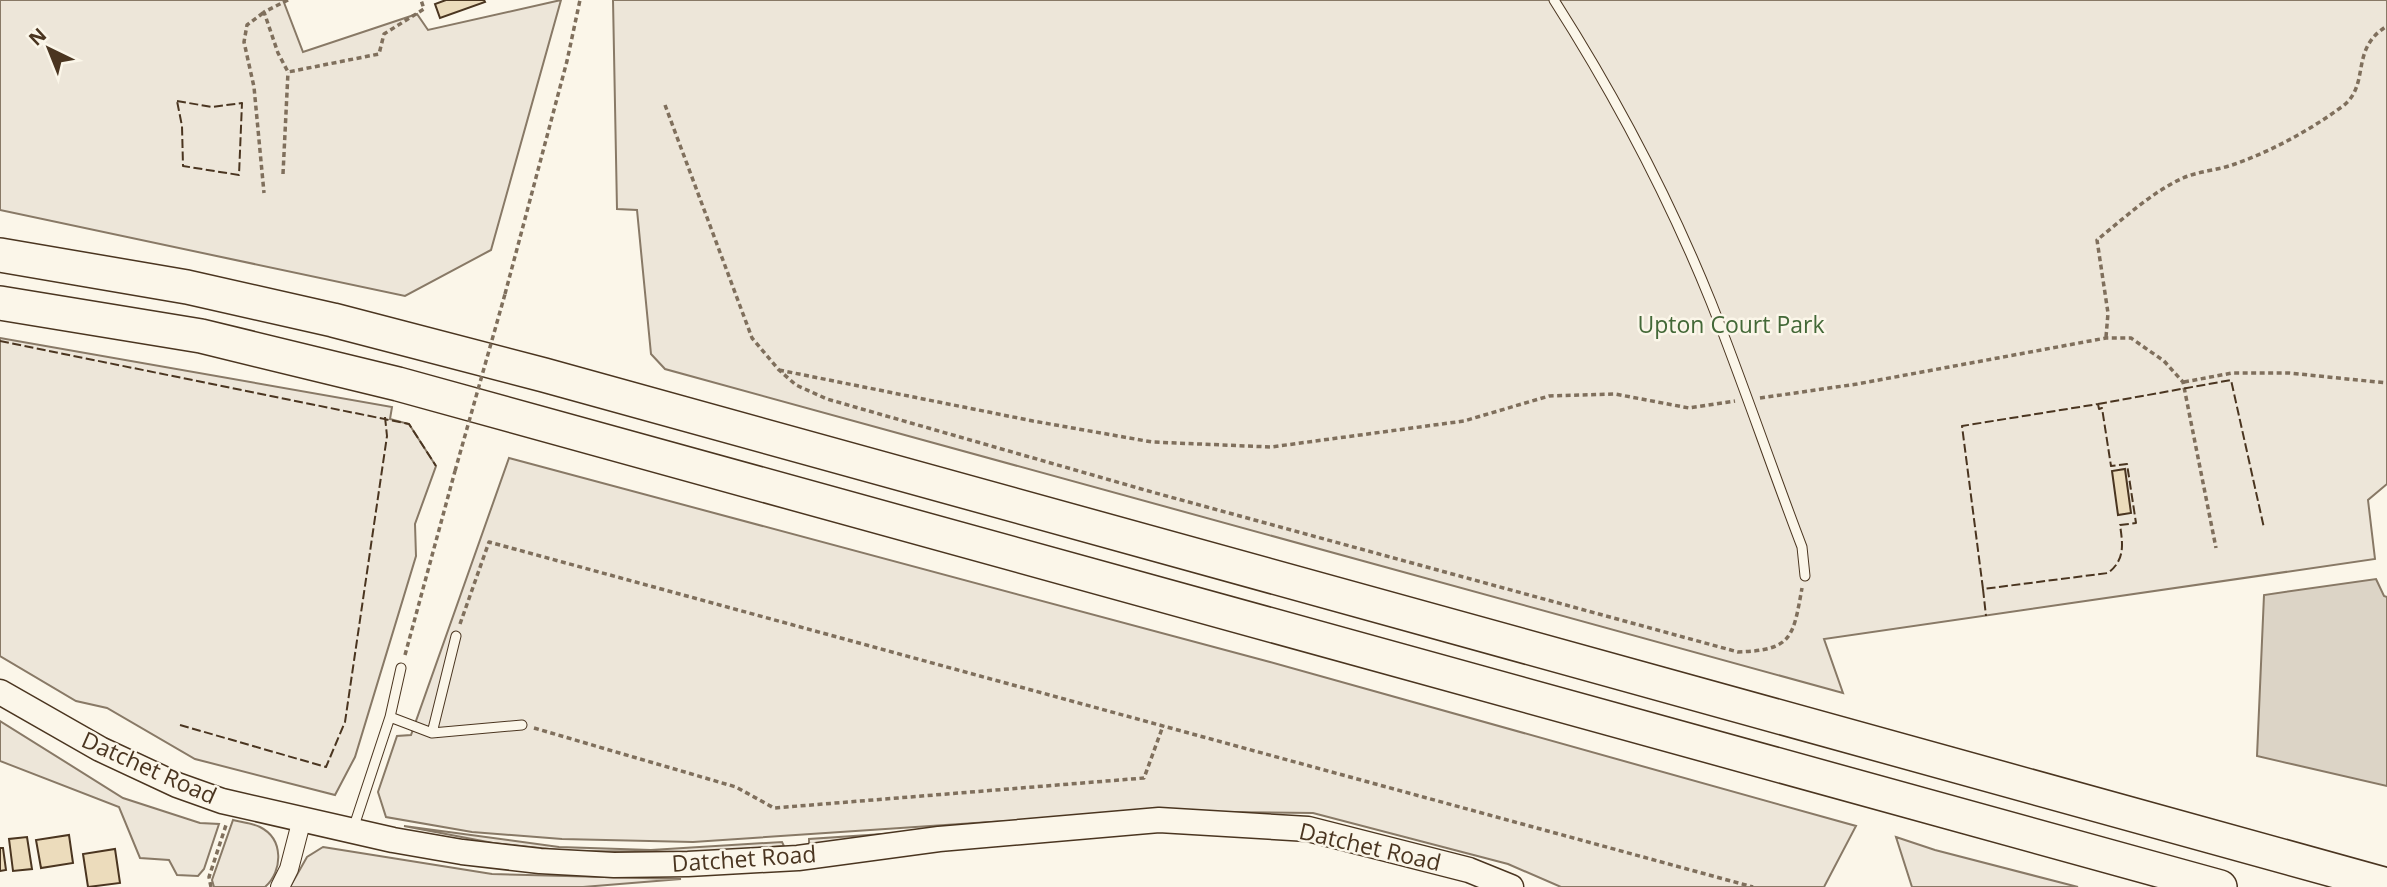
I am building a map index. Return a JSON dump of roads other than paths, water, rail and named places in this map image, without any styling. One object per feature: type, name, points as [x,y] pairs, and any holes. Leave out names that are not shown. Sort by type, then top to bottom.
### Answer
[{"type":"highway","points":[[0,255],[187,287],[333,320],[544,375],[2387,885]]},
{"type":"highway","points":[[0,303],[201,336],[398,384],[2220,887]]},
{"type":"main road","name":"Datchet Road","points":[[0,692],[100,749],[177,785],[222,801],[352,831],[462,852],[540,861],[614,865],[676,864],[798,858],[939,839],[1159,820],[1308,829],[1469,870],[1511,887]]},
{"type":"street","points":[[280,887],[289,869],[302,819]]},
{"type":"lane","points":[[1553,0],[1577,36],[1628,127],[1682,235],[1711,302],[1802,547],[1805,576]]},
{"type":"lane","points":[[432,733],[456,636]]},
{"type":"lane","points":[[352,831],[390,717],[401,668]]},
{"type":"lane","points":[[390,717],[432,733],[522,725]]},
{"type":"park label","name":"Upton Court Park","points":[[1731,325]]}]
